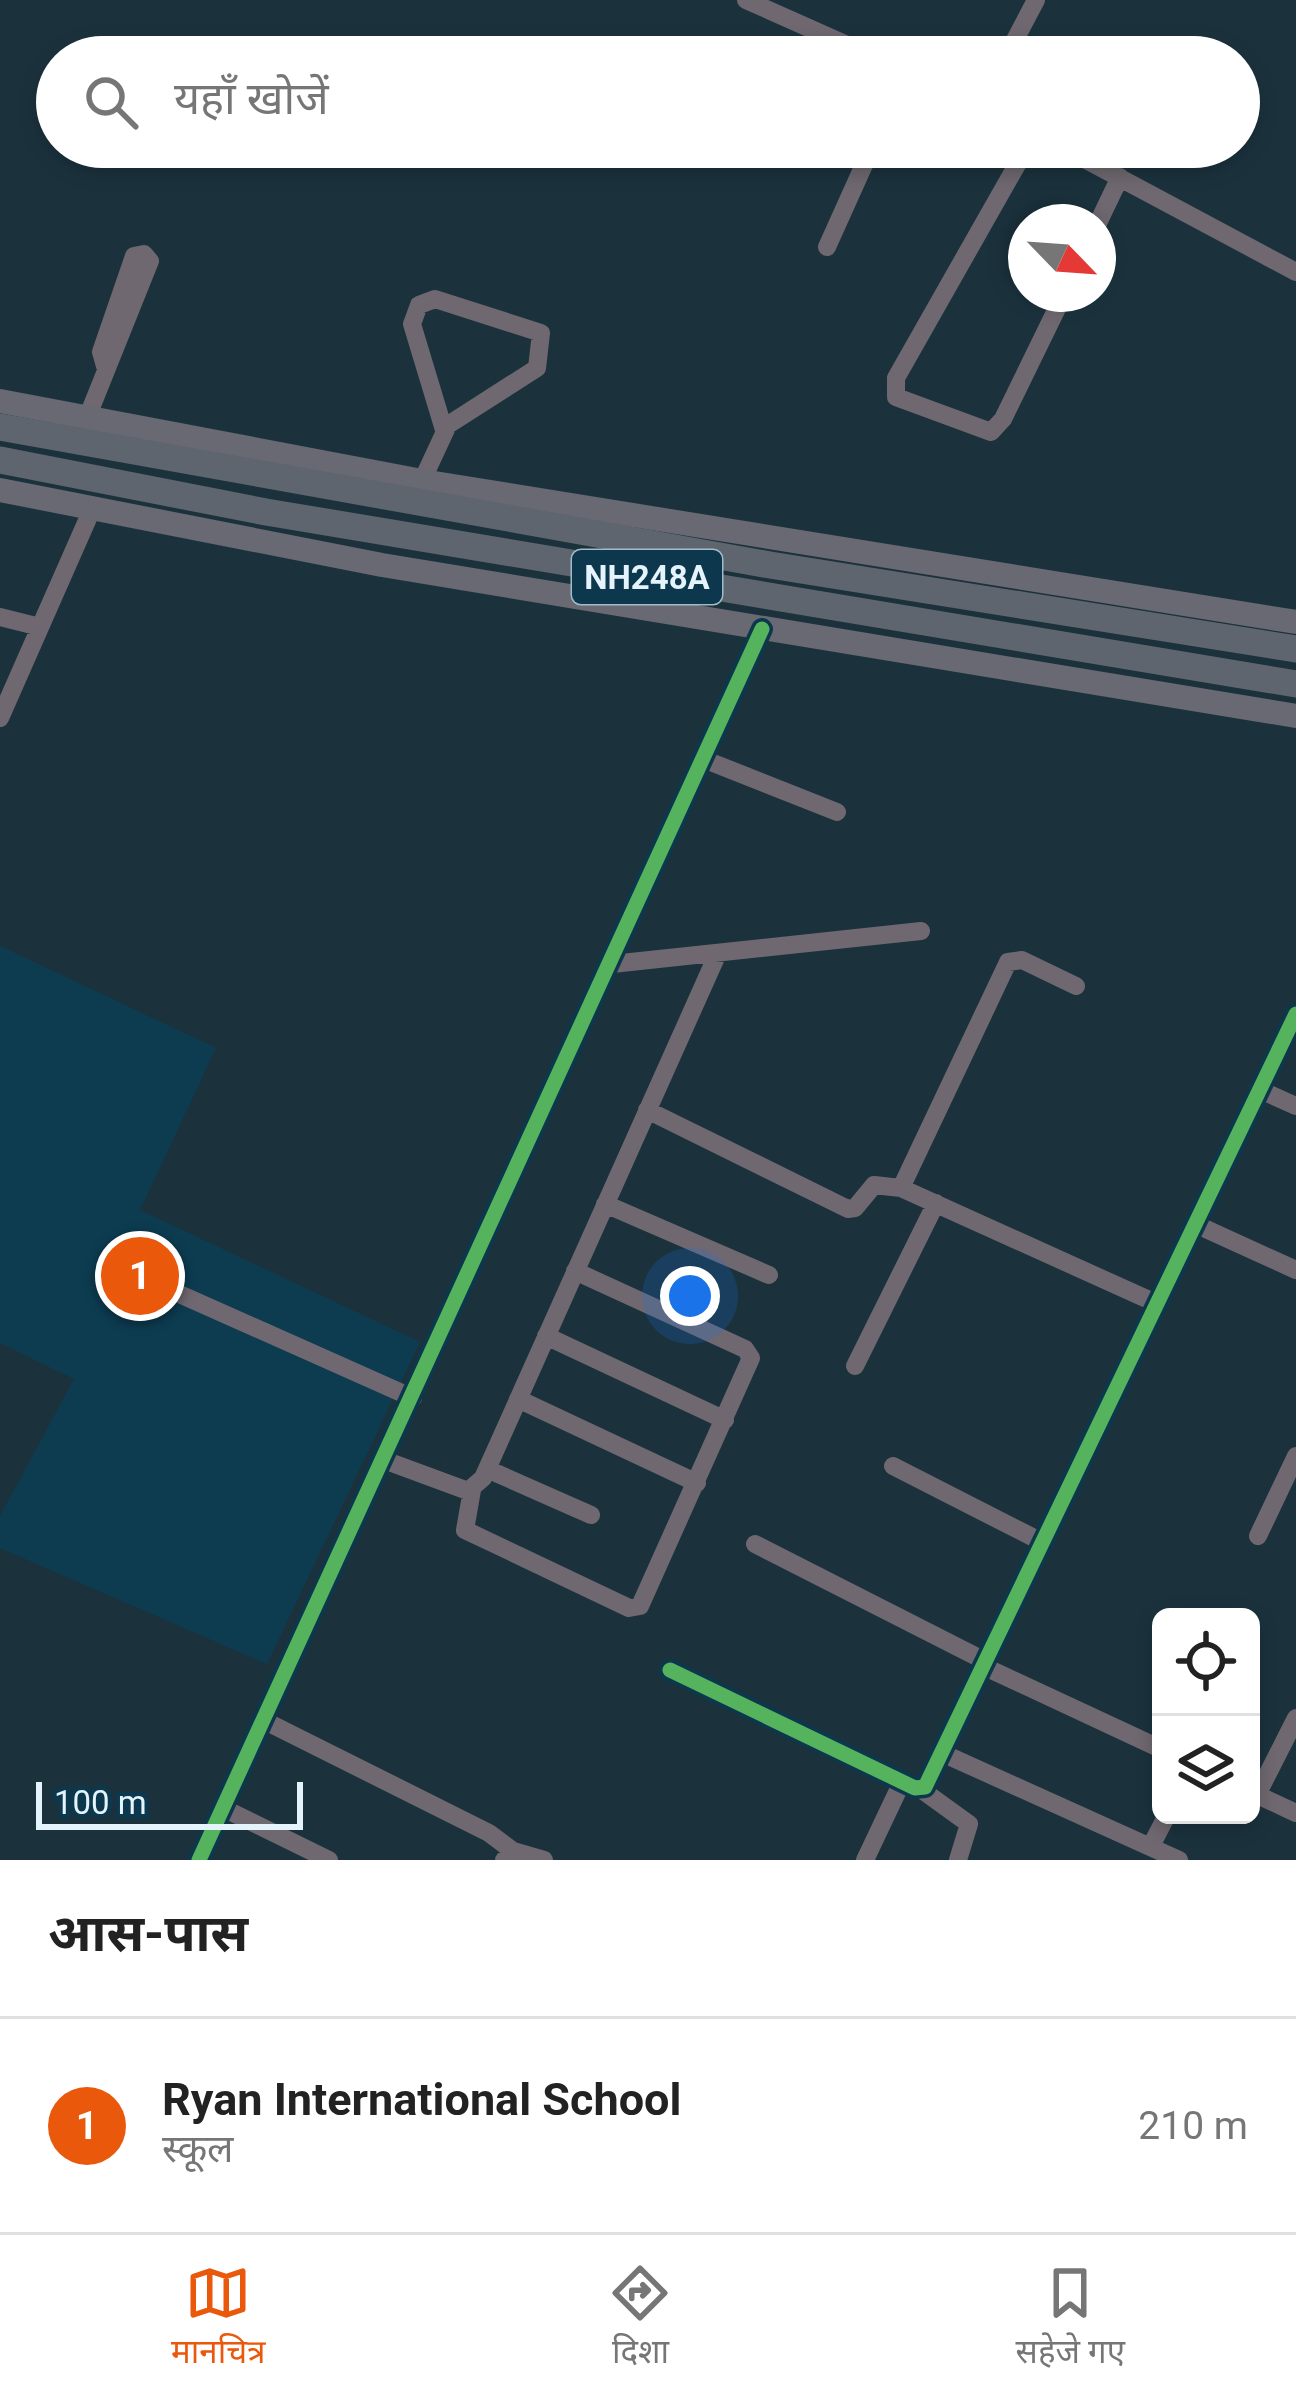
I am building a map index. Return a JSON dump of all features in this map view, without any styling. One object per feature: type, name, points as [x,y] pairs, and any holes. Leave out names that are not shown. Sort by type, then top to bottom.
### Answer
[{"type":"highway","name":"NH248A","points":[[0,427],[656,545],[1296,649]]},
{"type":"highway","name":"NH248A","points":[[0,460],[266,512],[1296,684]]},
{"type":"main road","points":[[0,401],[422,482],[1296,622]]},
{"type":"main road","points":[[0,490],[382,565],[1296,716]]},
{"type":"street","points":[[746,0],[827,36]]},
{"type":"street","points":[[1017,36],[1036,0]]},
{"type":"street","points":[[827,247],[863,168]]},
{"type":"street","points":[[1015,168],[896,378],[896,397],[991,432],[1003,419],[1055,312]]},
{"type":"street","points":[[1103,168],[1296,272]]},
{"type":"street","points":[[1107,204],[1120,177]]},
{"type":"street","points":[[87,418],[150,262],[144,254],[134,256],[127,275],[101,352],[105,366]]},
{"type":"street","points":[[422,482],[444,430],[532,374],[542,359],[542,333],[435,299],[419,305],[412,325],[444,430]]},
{"type":"street","points":[[0,718],[93,507]]},
{"type":"street","points":[[0,617],[40,627]]},
{"type":"street","points":[[199,1860],[762,629]]},
{"type":"street","points":[[704,759],[837,812]]},
{"type":"street","points":[[611,964],[920,931]]},
{"type":"street","points":[[575,1271],[749,1354],[697,1483],[641,1604],[633,1609],[465,1529],[472,1490],[487,1469],[546,1336],[575,1271],[647,1110],[718,953]]},
{"type":"street","points":[[901,1188],[1008,962],[1022,960],[1076,986]]},
{"type":"street","points":[[865,1860],[912,1786],[942,1753],[1296,1014]]},
{"type":"street","points":[[1258,1088],[1296,1106]]},
{"type":"street","points":[[647,1110],[848,1208],[855,1208],[874,1185],[901,1188],[1158,1304]]},
{"type":"street","points":[[854,1366],[936,1202]]},
{"type":"street","points":[[605,1204],[769,1274]]},
{"type":"street","points":[[1195,1224],[1296,1270]]},
{"type":"street","points":[[112,1264],[412,1398]]},
{"type":"street","points":[[546,1336],[725,1420]]},
{"type":"street","points":[[518,1400],[697,1483]]},
{"type":"street","points":[[1258,1536],[1296,1456]]},
{"type":"street","points":[[384,1460],[472,1490]]},
{"type":"street","points":[[892,1466],[1042,1542]]},
{"type":"street","points":[[487,1469],[591,1515]]},
{"type":"street","points":[[1274,1506],[1296,1516]]},
{"type":"street","points":[[754,1544],[1152,1745]]},
{"type":"street","points":[[670,1670],[912,1786],[969,1824],[958,1860]]},
{"type":"street","points":[[1260,1782],[1296,1718]]},
{"type":"street","points":[[263,1720],[489,1833],[509,1855],[544,1860]]},
{"type":"street","points":[[942,1753],[1179,1860]]},
{"type":"street","points":[[1260,1796],[1296,1814]]},
{"type":"street","points":[[223,1808],[329,1860]]},
{"type":"street","points":[[1151,1846],[1163,1824]]},
{"type":"shaded area","points":[[0,946],[216,1048],[140,1210],[420,1342],[267,1664],[0,1548],[0,1516],[74,1379],[0,1343]]},
{"type":"cycle path","points":[[199,1860],[762,629]]},
{"type":"cycle path","points":[[670,1670],[915,1788],[925,1787],[1296,1014]]},
{"type":"place","name":"Ryan International School","points":[[140,1276]]}]
